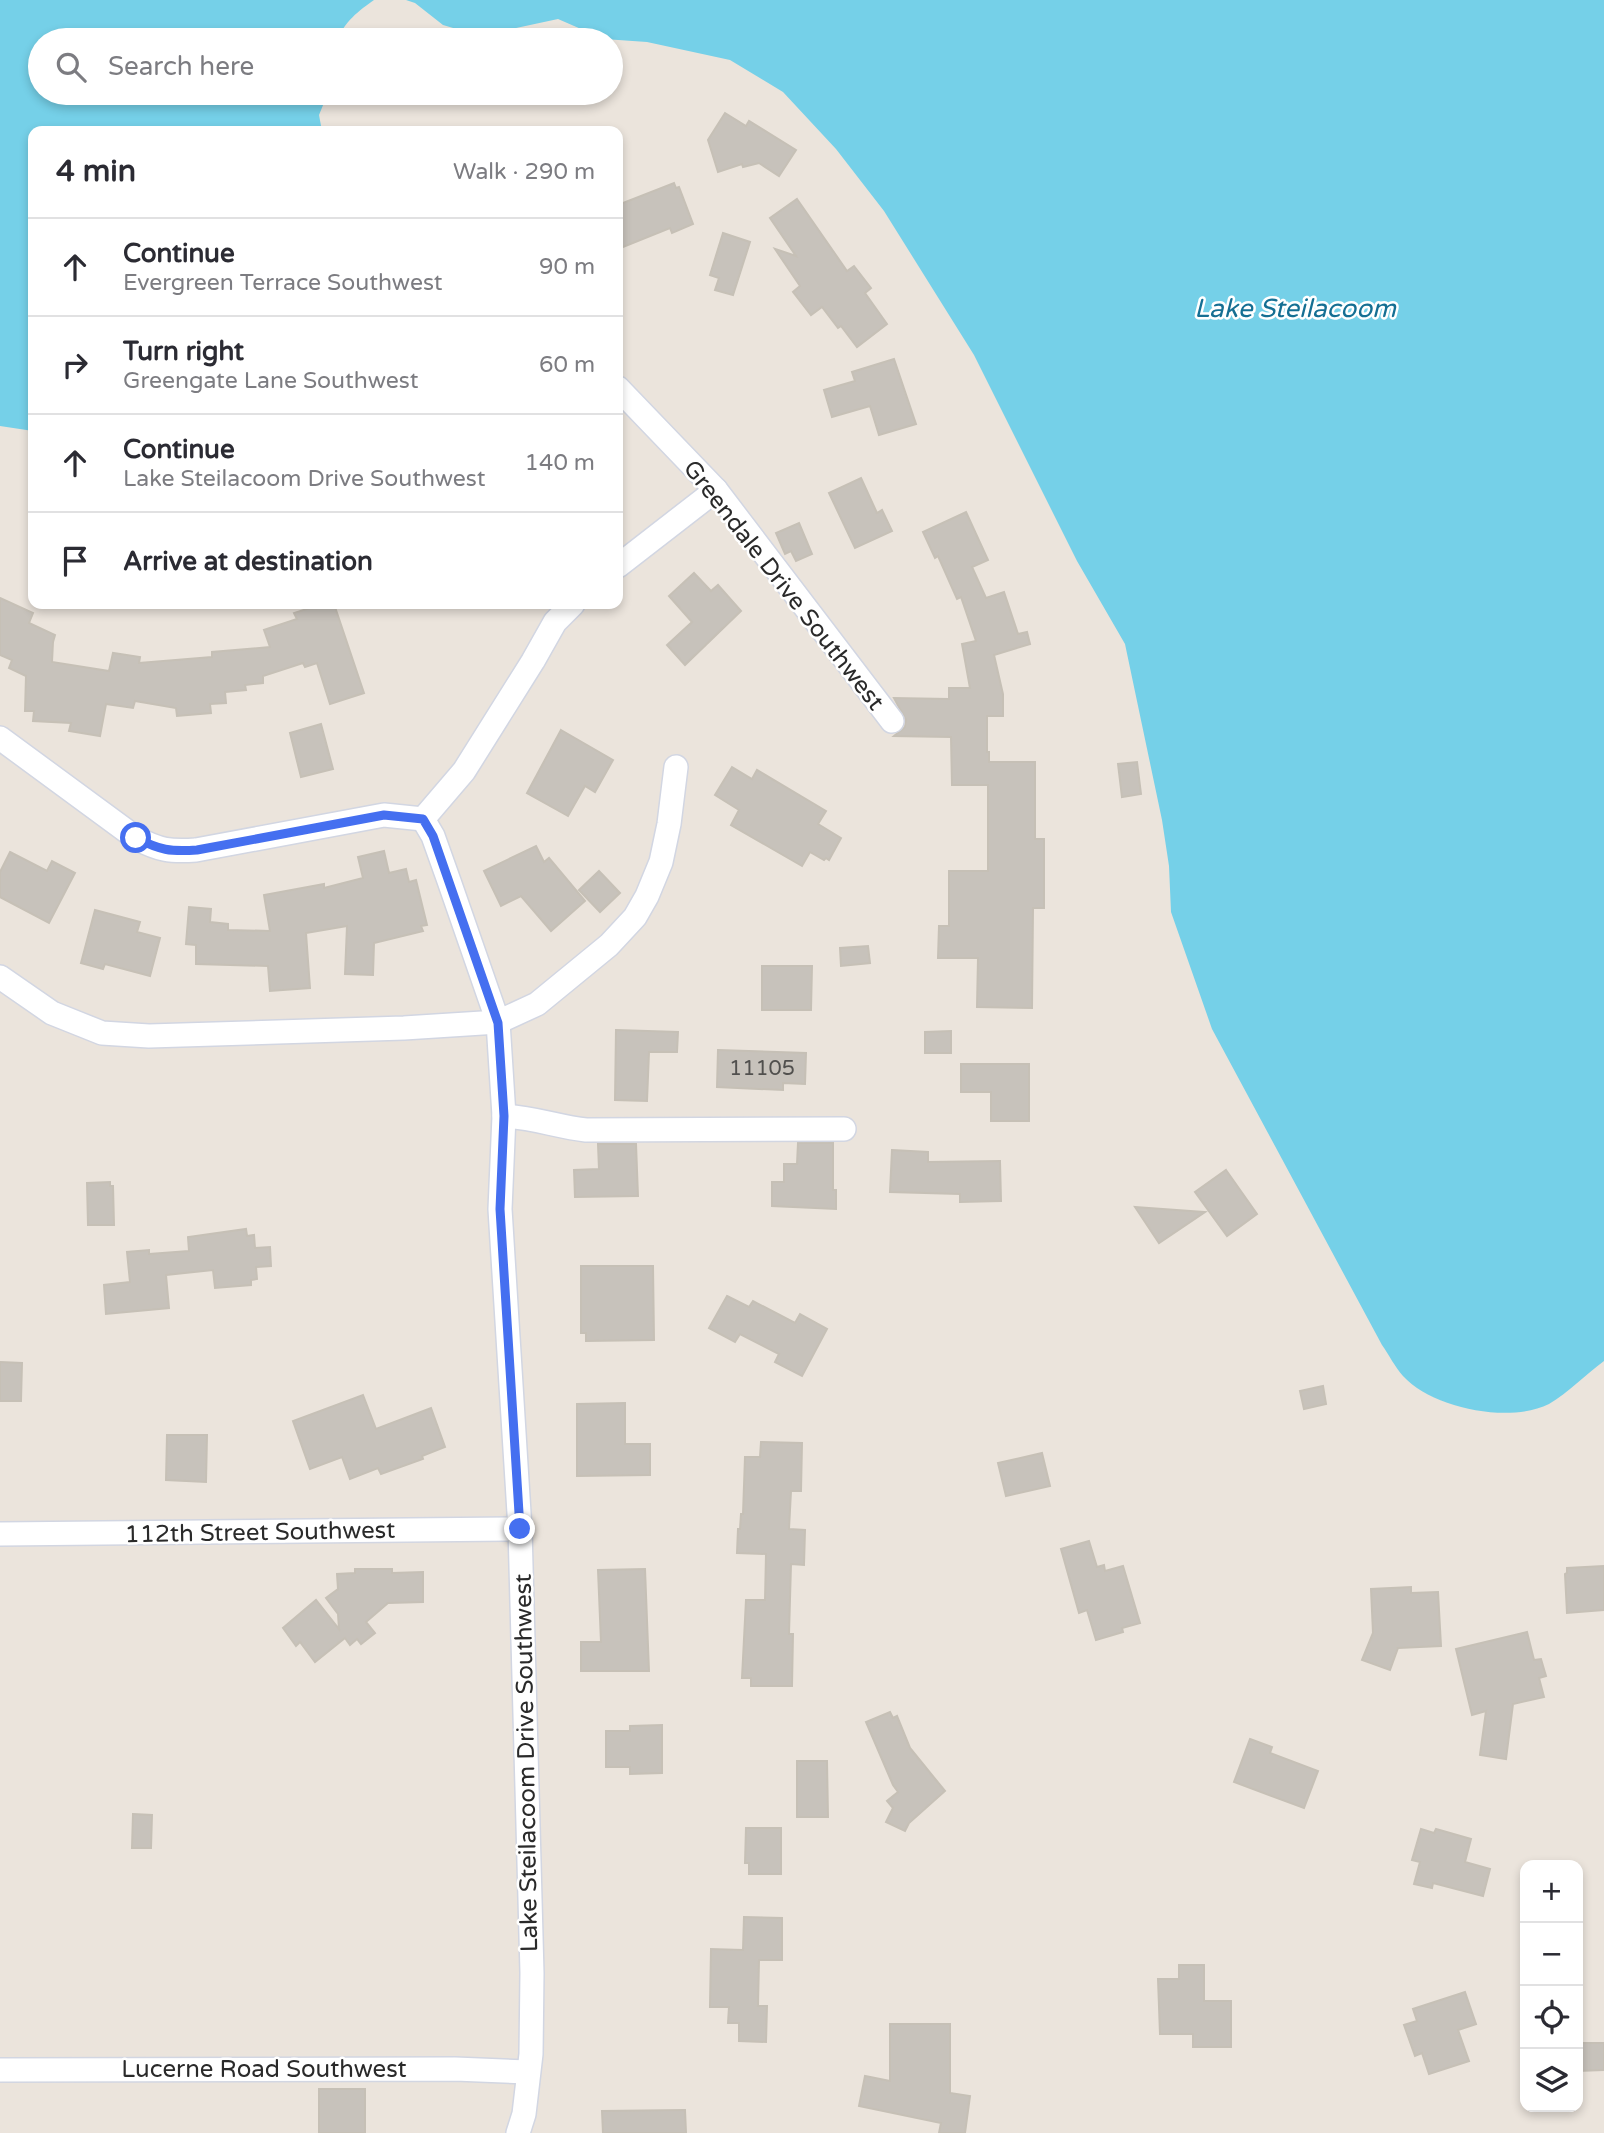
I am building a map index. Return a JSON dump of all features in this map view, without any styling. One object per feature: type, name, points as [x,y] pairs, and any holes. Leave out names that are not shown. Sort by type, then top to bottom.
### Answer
[{"type":"street","name":"Greendale Drive Southwest","points":[[623,393],[716,490],[892,721]]},
{"type":"street","points":[[623,562],[716,490]]},
{"type":"street","points":[[0,738],[136,838],[157,849],[172,852],[197,850],[384,815],[423,819],[464,771],[555,622],[568,609]]},
{"type":"street","points":[[0,977],[52,1013],[102,1033],[149,1036],[498,1023],[537,1004],[609,945],[635,916],[647,896],[661,862],[676,767]]},
{"type":"street","name":"Lake Steilacoom Drive Southwest","points":[[423,819],[433,836],[498,1023],[504,1116],[500,1209],[520,1529],[531,1973],[531,2054],[518,2133]]},
{"type":"street","points":[[504,1116],[586,1130],[844,1129]]},
{"type":"street","name":"112th Street Southwest","points":[[0,1534],[520,1529]]},
{"type":"street","name":"Lucerne Road Southwest","points":[[0,2070],[455,2069],[527,2072]]},
{"type":"water","points":[[0,0],[374,0],[358,12],[345,28],[28,28],[28,105],[323,105],[319,115],[321,126],[28,126],[28,430],[0,426]]},
{"type":"water","name":"Lake Steilacoom","points":[[406,0],[1604,0],[1604,1361],[1549,1404],[1513,1413],[1493,1412],[1472,1410],[1432,1397],[1403,1376],[1382,1345],[1212,1029],[1171,912],[1169,866],[1162,820],[1125,644],[1077,561],[974,355],[884,211],[836,149],[783,92],[730,60],[647,42],[623,40],[623,28],[579,28],[558,19],[517,28],[453,28],[443,25],[415,3]]},
{"type":"building","points":[[725,113],[746,126],[749,121],[796,150],[779,176],[759,163],[743,167],[742,164],[718,172],[708,140]]},
{"type":"building","points":[[674,183],[676,188],[679,187],[693,224],[672,233],[670,228],[623,247],[623,203]]},
{"type":"building","points":[[797,199],[847,271],[854,266],[871,288],[865,293],[887,324],[857,347],[822,307],[811,315],[793,292],[800,286],[775,249],[796,256],[770,218]]},
{"type":"building","points":[[723,233],[750,242],[733,295],[715,290],[719,278],[710,275]]},
{"type":"building","points":[[894,359],[916,424],[879,435],[870,406],[832,417],[824,390],[855,381],[852,372]]},
{"type":"building","points":[[861,478],[877,513],[882,510],[892,531],[855,548],[829,493]]},
{"type":"building","points":[[966,512],[988,560],[972,567],[986,598],[1004,592],[1018,634],[1027,632],[1030,644],[994,655],[1003,694],[1003,716],[987,716],[987,752],[989,762],[1035,762],[1035,839],[1044,839],[1044,908],[1033,908],[1032,1008],[977,1007],[978,958],[938,958],[939,926],[949,926],[949,871],[988,871],[988,785],[952,785],[951,737],[894,736],[905,727],[906,720],[894,698],[949,699],[949,688],[970,688],[962,644],[976,641],[961,597],[957,599],[938,556],[935,558],[923,532]]},
{"type":"building","points":[[799,523],[812,554],[796,561],[791,551],[785,554],[776,533]]},
{"type":"building","points":[[694,573],[711,591],[718,585],[741,611],[685,665],[667,645],[692,622],[669,596]]},
{"type":"building","points":[[0,598],[33,613],[29,623],[55,635],[52,662],[109,671],[113,653],[140,657],[139,663],[212,657],[212,652],[270,647],[264,630],[297,619],[294,613],[306,609],[336,609],[364,693],[330,704],[317,663],[305,667],[303,663],[263,676],[263,683],[245,685],[246,690],[225,692],[226,703],[210,704],[211,713],[177,716],[176,708],[135,701],[133,708],[106,704],[100,736],[69,731],[71,723],[33,721],[34,711],[25,711],[26,676],[9,668],[12,660],[0,655]]},
{"type":"building","points":[[321,724],[333,769],[301,777],[290,733]]},
{"type":"building","points":[[561,730],[613,760],[595,792],[585,786],[568,816],[527,793]]},
{"type":"building","points":[[1137,762],[1141,794],[1122,797],[1118,764]]},
{"type":"building","points":[[732,767],[752,779],[757,770],[826,811],[818,824],[841,838],[829,860],[810,852],[802,866],[731,825],[739,810],[715,795]]},
{"type":"building","points":[[536,846],[544,862],[549,858],[585,901],[551,931],[521,896],[501,906],[484,871]]},
{"type":"building","points":[[384,851],[389,873],[406,869],[409,882],[416,880],[427,925],[421,926],[423,931],[374,943],[373,975],[345,974],[347,926],[306,933],[310,988],[270,991],[268,966],[196,964],[196,945],[186,944],[189,907],[211,909],[210,922],[228,924],[228,930],[270,931],[264,895],[324,884],[324,888],[363,878],[358,857]]},
{"type":"building","points":[[10,852],[47,871],[52,861],[75,873],[49,923],[0,897],[0,872]]},
{"type":"building","points":[[599,871],[620,893],[600,912],[579,890]]},
{"type":"building","points":[[95,910],[140,922],[137,932],[160,938],[150,976],[105,964],[103,969],[81,963]]},
{"type":"building","points":[[868,946],[870,963],[841,966],[840,948]]},
{"type":"building","points":[[762,966],[812,966],[811,1010],[762,1010]]},
{"type":"building","points":[[616,1030],[678,1032],[677,1052],[649,1052],[647,1101],[615,1100]]},
{"type":"building","points":[[951,1031],[951,1053],[925,1053],[925,1032]]},
{"type":"building","points":[[718,1050],[806,1053],[805,1084],[783,1083],[783,1090],[717,1087]]},
{"type":"building","points":[[961,1064],[1029,1064],[1029,1121],[991,1121],[991,1092],[961,1092]]},
{"type":"building","points":[[798,1143],[833,1143],[833,1190],[836,1190],[836,1209],[772,1206],[772,1182],[784,1182],[784,1164],[797,1164]]},
{"type":"building","points":[[598,1144],[636,1144],[638,1196],[575,1197],[574,1170],[599,1169]]},
{"type":"building","points":[[892,1150],[928,1152],[928,1162],[1000,1161],[1001,1201],[960,1202],[960,1194],[890,1192]]},
{"type":"building","points":[[1226,1170],[1257,1214],[1227,1236],[1195,1192]]},
{"type":"building","points":[[110,1182],[110,1186],[113,1186],[114,1225],[88,1225],[87,1183]]},
{"type":"building","points":[[1135,1207],[1205,1212],[1159,1243]]},
{"type":"building","points":[[246,1229],[247,1236],[254,1235],[255,1248],[270,1247],[271,1266],[256,1267],[257,1279],[251,1280],[251,1285],[215,1288],[213,1270],[166,1275],[169,1308],[106,1314],[104,1285],[130,1282],[127,1252],[149,1250],[149,1254],[189,1251],[188,1237]]},
{"type":"building","points":[[581,1266],[653,1266],[654,1340],[586,1341],[586,1333],[581,1333]]},
{"type":"building","points":[[727,1296],[749,1307],[753,1301],[795,1323],[800,1314],[827,1329],[802,1376],[775,1362],[779,1354],[740,1334],[735,1342],[709,1328]]},
{"type":"building","points":[[0,1362],[22,1363],[21,1401],[0,1401]]},
{"type":"building","points":[[1323,1386],[1326,1404],[1304,1409],[1300,1391]]},
{"type":"building","points":[[363,1395],[376,1429],[431,1408],[445,1447],[422,1456],[423,1459],[381,1474],[378,1468],[350,1479],[342,1457],[310,1469],[293,1421]]},
{"type":"building","points":[[625,1403],[625,1444],[650,1444],[650,1475],[577,1476],[577,1404]]},
{"type":"building","points":[[167,1435],[207,1435],[206,1482],[166,1480]]},
{"type":"building","points":[[761,1442],[802,1443],[801,1491],[791,1491],[789,1529],[805,1530],[804,1565],[791,1564],[789,1634],[793,1634],[792,1686],[751,1686],[751,1678],[742,1678],[746,1600],[765,1600],[766,1554],[737,1553],[738,1529],[743,1514],[745,1457],[760,1457]]},
{"type":"building","points":[[1042,1453],[1050,1486],[1006,1496],[998,1463]]},
{"type":"building","points":[[1089,1541],[1097,1567],[1104,1565],[1105,1571],[1123,1566],[1140,1623],[1122,1628],[1123,1632],[1096,1640],[1087,1610],[1079,1613],[1061,1549]]},
{"type":"building","points":[[1604,1566],[1604,1610],[1567,1613],[1567,1568]]},
{"type":"building","points":[[355,1569],[392,1569],[392,1573],[423,1572],[423,1602],[388,1603],[366,1622],[375,1633],[361,1644],[357,1639],[350,1645],[345,1638],[315,1662],[300,1642],[296,1646],[283,1628],[316,1600],[339,1629],[338,1614],[326,1598],[338,1589],[337,1574],[355,1573]]},
{"type":"building","points":[[645,1569],[649,1671],[581,1671],[581,1642],[601,1642],[598,1570]]},
{"type":"building","points":[[1411,1587],[1411,1593],[1438,1592],[1441,1646],[1398,1648],[1390,1670],[1362,1660],[1373,1633],[1371,1589]]},
{"type":"building","points":[[1527,1632],[1534,1660],[1541,1659],[1546,1676],[1539,1678],[1544,1697],[1513,1704],[1506,1759],[1480,1755],[1486,1711],[1472,1715],[1456,1649]]},
{"type":"building","points":[[890,1712],[893,1718],[897,1716],[910,1748],[945,1791],[909,1823],[905,1831],[886,1822],[893,1808],[887,1801],[898,1792],[866,1722]]},
{"type":"building","points":[[662,1725],[662,1773],[630,1774],[630,1767],[606,1767],[606,1731],[630,1731],[630,1726]]},
{"type":"building","points":[[1250,1739],[1272,1747],[1270,1753],[1318,1771],[1304,1808],[1234,1782]]},
{"type":"building","points":[[797,1761],[827,1761],[828,1817],[797,1817]]},
{"type":"building","points":[[133,1814],[152,1815],[151,1848],[132,1848]]},
{"type":"building","points":[[746,1828],[781,1828],[781,1874],[749,1874],[749,1863],[745,1863]]},
{"type":"building","points":[[1421,1829],[1434,1833],[1436,1829],[1471,1839],[1465,1862],[1490,1869],[1483,1896],[1433,1883],[1432,1888],[1414,1884],[1420,1862],[1412,1860]]},
{"type":"building","points":[[744,1917],[782,1918],[782,1960],[759,1960],[758,2006],[767,2006],[766,2042],[739,2041],[739,2023],[728,2023],[729,2007],[710,2007],[711,1949],[743,1950]]},
{"type":"building","points":[[1179,1965],[1204,1965],[1204,2001],[1231,2001],[1231,2047],[1193,2047],[1193,2034],[1160,2034],[1158,1979],[1179,1979]]},
{"type":"building","points":[[1465,1992],[1476,2024],[1458,2030],[1469,2061],[1429,2074],[1422,2053],[1415,2056],[1404,2025],[1417,2021],[1413,2009]]},
{"type":"building","points":[[890,2024],[950,2024],[950,2093],[970,2096],[965,2133],[939,2133],[941,2123],[859,2106],[865,2076],[890,2081]]},
{"type":"building","points":[[1583,2043],[1604,2043],[1604,2070],[1583,2071]]},
{"type":"building","points":[[319,2089],[365,2089],[365,2133],[319,2133]]},
{"type":"building","points":[[685,2110],[686,2133],[603,2133],[602,2111]]},
{"type":"route","points":[[136,838],[157,849],[172,852],[197,850],[384,815],[423,819],[433,836],[498,1023],[504,1116],[500,1209],[520,1529]]}]
